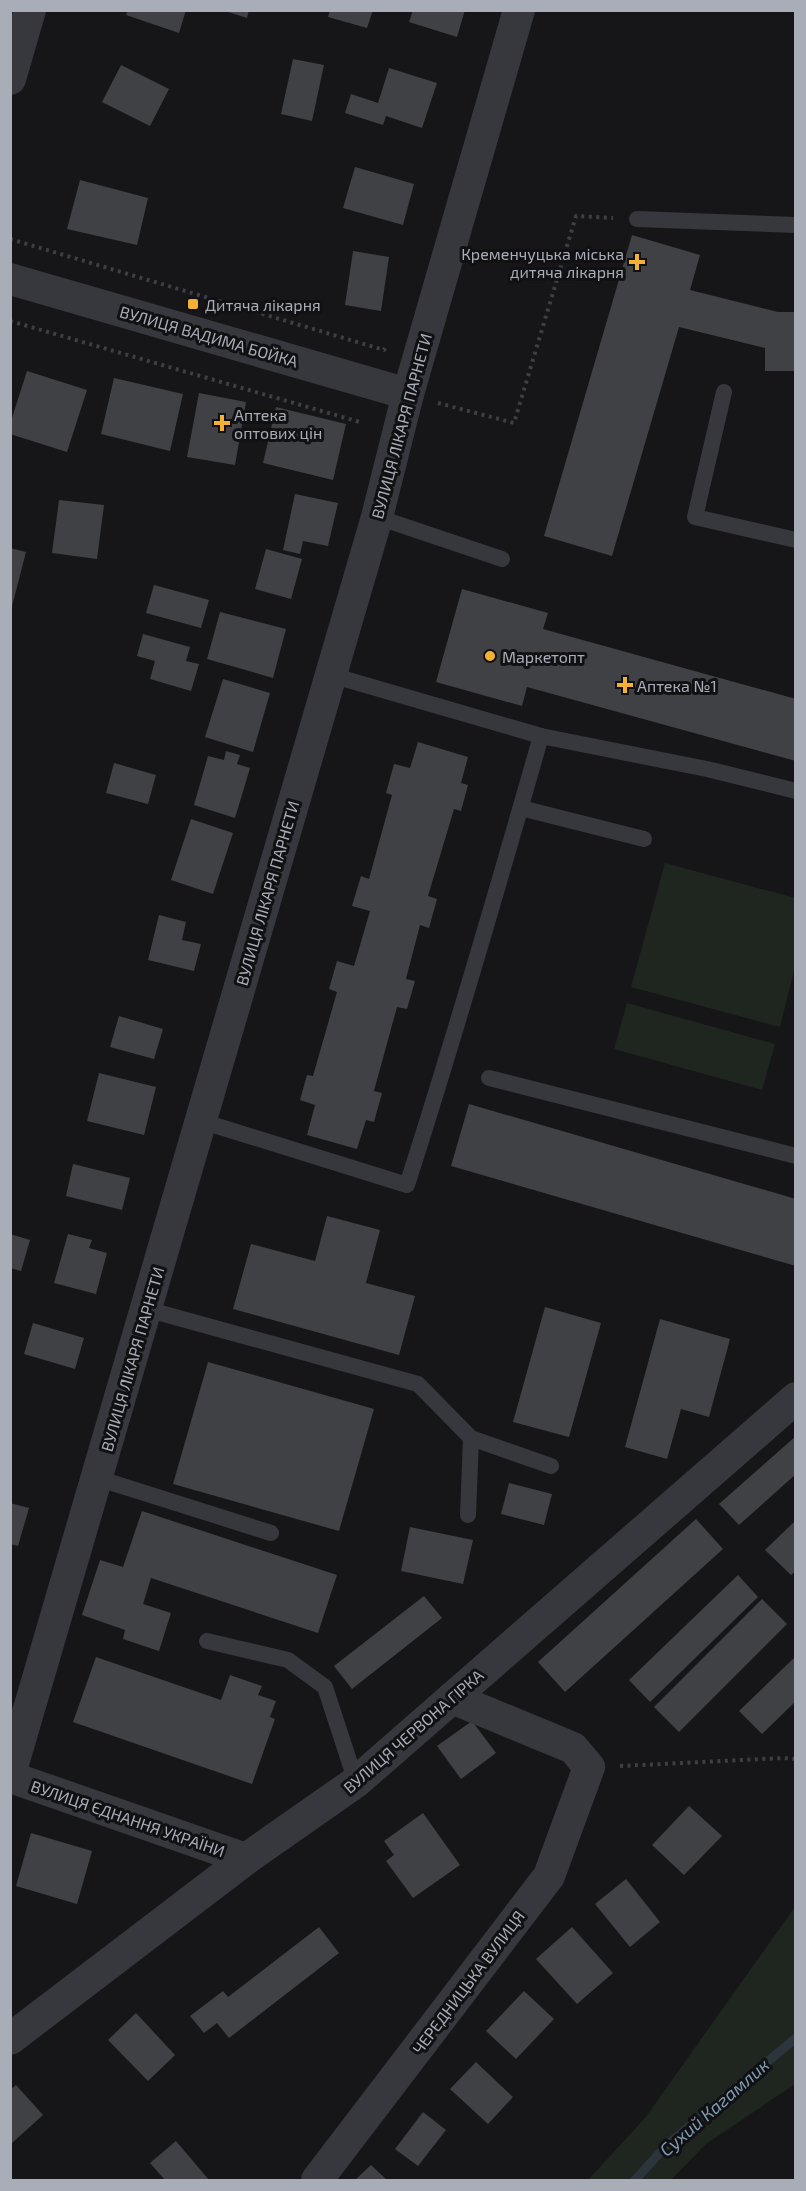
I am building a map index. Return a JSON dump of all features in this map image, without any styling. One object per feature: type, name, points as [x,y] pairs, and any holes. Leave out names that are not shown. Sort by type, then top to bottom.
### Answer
[{"type":"street","points":[[10,79],[30,10]]},
{"type":"street","name":"ВУЛИЦЯ ЛІКАРЯ ПАРНЕТИ","points":[[10,1776],[377,517],[408,394],[519,10]]},
{"type":"street","name":"ВУЛИЦЯ ВАДИМА БОЙКА","points":[[10,279],[408,394]]},
{"type":"street","name":"ВУЛИЦЯ ЧЕРВОНА ГІРКА","points":[[10,2039],[246,1859],[356,1782],[795,1398]]},
{"type":"street","points":[[452,1698],[573,1748],[589,1767]]},
{"type":"street","name":"ЧЕРЕДНИЦЬКА ВУЛИЦЯ","points":[[317,2181],[549,1876],[589,1767]]},
{"type":"street","name":"ВУЛИЦЯ ЄДНАННЯ УКРАЇНИ","points":[[10,1776],[246,1859]]},
{"type":"lane","points":[[637,219],[795,225]]},
{"type":"lane","points":[[724,392],[695,517],[795,540]]},
{"type":"lane","points":[[377,517],[502,559]]},
{"type":"lane","points":[[331,675],[541,736],[707,769],[795,791]]},
{"type":"lane","points":[[201,1121],[406,1185],[445,1066],[541,736]]},
{"type":"lane","points":[[521,808],[644,839]]},
{"type":"lane","points":[[489,1078],[795,1156]]},
{"type":"lane","points":[[146,1309],[418,1384],[471,1438],[551,1466]]},
{"type":"lane","points":[[468,1515],[471,1438]]},
{"type":"lane","points":[[97,1478],[271,1533]]},
{"type":"lane","points":[[207,1641],[288,1660],[325,1687],[356,1782]]},
{"type":"path","points":[[408,394],[514,423],[576,216],[637,219]]},
{"type":"path","points":[[10,239],[384,350],[388,340]]},
{"type":"path","points":[[10,321],[363,423]]},
{"type":"path","points":[[589,1767],[795,1759]]},
{"type":"shaded area","points":[[665,863],[795,898],[795,967],[780,1027],[631,987]]},
{"type":"shaded area","points":[[627,1003],[775,1044],[762,1090],[614,1049]]},
{"type":"shaded area","points":[[795,1907],[795,2084],[706,2144],[671,2180],[588,2180],[645,2118]]},
{"type":"building","points":[[128,10],[186,10],[179,33],[126,15]]},
{"type":"building","points":[[222,10],[249,10],[247,18]]},
{"type":"building","points":[[330,10],[373,10],[367,28],[328,17]]},
{"type":"building","points":[[413,10],[465,10],[457,37],[409,22]]},
{"type":"building","points":[[293,59],[324,65],[312,121],[281,114]]},
{"type":"building","points":[[121,65],[169,89],[150,126],[102,102]]},
{"type":"building","points":[[389,68],[437,83],[422,128],[386,116],[383,125],[345,113],[351,94],[378,103]]},
{"type":"building","points":[[355,167],[414,184],[403,225],[343,208]]},
{"type":"building","points":[[80,180],[148,198],[137,245],[67,229]]},
{"type":"building","points":[[632,235],[700,255],[690,290],[778,312],[796,312],[796,371],[765,371],[765,348],[679,327],[612,556],[544,536]]},
{"type":"building","points":[[353,251],[389,257],[381,311],[345,305]]},
{"type":"building","points":[[27,371],[87,390],[67,452],[10,434],[10,424]]},
{"type":"building","points":[[114,378],[183,394],[170,451],[101,434]]},
{"type":"building","points":[[199,393],[246,402],[235,465],[187,457]]},
{"type":"building","points":[[276,407],[346,424],[333,480],[263,463]]},
{"type":"building","points":[[295,494],[338,503],[328,546],[303,541],[300,554],[283,550]]},
{"type":"building","points":[[59,500],[104,505],[97,559],[52,553]]},
{"type":"building","points":[[10,548],[26,552],[11,610],[10,610]]},
{"type":"building","points":[[266,549],[302,559],[291,599],[255,589]]},
{"type":"building","points":[[154,585],[209,600],[201,628],[146,613]]},
{"type":"building","points":[[462,589],[548,613],[543,629],[796,699],[796,761],[527,687],[522,706],[436,682]]},
{"type":"building","points":[[220,612],[286,629],[273,678],[207,659]]},
{"type":"building","points":[[143,634],[190,647],[186,661],[199,664],[191,691],[150,679],[155,661],[137,656]]},
{"type":"building","points":[[223,679],[270,693],[253,752],[205,737]]},
{"type":"building","points":[[418,742],[468,757],[461,783],[468,785],[461,811],[454,809],[428,896],[437,899],[429,928],[420,925],[406,979],[415,981],[407,1009],[397,1007],[374,1091],[382,1093],[374,1122],[366,1120],[357,1149],[307,1135],[315,1105],[300,1100],[307,1075],[313,1076],[337,992],[329,989],[337,961],[354,966],[370,911],[352,906],[361,876],[369,879],[392,795],[386,793],[394,764],[410,768]]},
{"type":"building","points":[[226,751],[240,755],[237,764],[250,768],[235,818],[194,805],[208,756],[224,760]]},
{"type":"building","points":[[114,763],[156,775],[148,804],[106,793]]},
{"type":"building","points":[[191,819],[233,833],[213,894],[171,880]]},
{"type":"building","points":[[159,915],[186,922],[182,940],[201,944],[194,971],[148,960]]},
{"type":"building","points":[[119,1016],[163,1029],[154,1059],[110,1047]]},
{"type":"building","points":[[99,1073],[156,1087],[144,1135],[87,1121]]},
{"type":"building","points":[[469,1104],[796,1199],[796,1266],[451,1166]]},
{"type":"building","points":[[73,1164],[130,1178],[122,1210],[66,1196]]},
{"type":"building","points":[[327,1216],[380,1230],[366,1283],[415,1296],[399,1355],[233,1309],[251,1244],[315,1261]]},
{"type":"building","points":[[10,1234],[30,1240],[21,1271],[10,1268]]},
{"type":"building","points":[[68,1234],[92,1240],[89,1248],[107,1253],[96,1294],[54,1283]]},
{"type":"building","points":[[545,1307],[601,1323],[569,1437],[513,1422]]},
{"type":"building","points":[[660,1319],[730,1339],[709,1417],[681,1409],[667,1459],[625,1447]]},
{"type":"building","points":[[33,1323],[84,1338],[75,1369],[24,1354]]},
{"type":"building","points":[[208,1362],[374,1409],[339,1531],[173,1484]]},
{"type":"building","points":[[796,1436],[796,1474],[739,1525],[719,1504]]},
{"type":"building","points":[[509,1483],[552,1494],[544,1525],[501,1514]]},
{"type":"building","points":[[10,1503],[29,1508],[18,1546],[10,1544]]},
{"type":"building","points":[[142,1511],[337,1575],[318,1633],[151,1578],[143,1604],[171,1613],[159,1651],[123,1639],[125,1630],[82,1615],[100,1560],[123,1567]]},
{"type":"building","points":[[696,1519],[723,1549],[565,1692],[538,1662]]},
{"type":"building","points":[[796,1520],[796,1571],[791,1575],[765,1550]]},
{"type":"building","points":[[410,1527],[473,1540],[463,1584],[401,1571]]},
{"type":"building","points":[[738,1575],[758,1597],[650,1702],[629,1680]]},
{"type":"building","points":[[424,1596],[442,1618],[352,1689],[334,1666]]},
{"type":"building","points":[[762,1599],[787,1624],[679,1732],[654,1707]]},
{"type":"building","points":[[796,1656],[796,1701],[762,1734],[739,1711]]},
{"type":"building","points":[[96,1657],[221,1700],[230,1675],[262,1686],[258,1695],[276,1701],[270,1717],[275,1719],[252,1784],[73,1722]]},
{"type":"building","points":[[472,1721],[496,1753],[461,1779],[437,1746]]},
{"type":"building","points":[[689,1806],[722,1836],[684,1875],[652,1845]]},
{"type":"building","points":[[423,1813],[460,1865],[413,1898],[386,1861],[394,1855],[384,1841]]},
{"type":"building","points":[[31,1833],[92,1851],[77,1904],[16,1886]]},
{"type":"building","points":[[626,1879],[660,1922],[630,1947],[595,1904]]},
{"type":"building","points":[[319,1927],[339,1953],[229,2038],[217,2023],[204,2033],[190,2016],[223,1991],[228,1997]]},
{"type":"building","points":[[572,1927],[613,1973],[577,2004],[536,1959]]},
{"type":"building","points":[[524,1991],[554,2019],[516,2059],[486,2031]]},
{"type":"building","points":[[136,2013],[175,2055],[148,2081],[108,2040]]},
{"type":"building","points":[[476,2062],[513,2097],[488,2124],[450,2089]]},
{"type":"building","points":[[16,2085],[43,2115],[12,2143],[10,2141],[10,2090]]},
{"type":"building","points":[[423,2112],[446,2130],[418,2166],[395,2149]]},
{"type":"building","points":[[176,2141],[209,2180],[165,2180],[150,2163]]},
{"type":"building","points":[[371,2165],[387,2180],[355,2180]]},
{"type":"waterway","name":"Сухий Кагамлик","points":[[635,2180],[667,2145],[796,2038]]},
{"type":"place","name":"Кременчуцька міська дитяча лікарня","points":[[637,262]]},
{"type":"place","name":"Дитяча лікарня","points":[[193,304]]},
{"type":"place","name":"Аптека оптових цін","points":[[222,423]]},
{"type":"place","name":"Маркетопт","points":[[490,656]]},
{"type":"place","name":"Аптека №1","points":[[625,685]]}]
